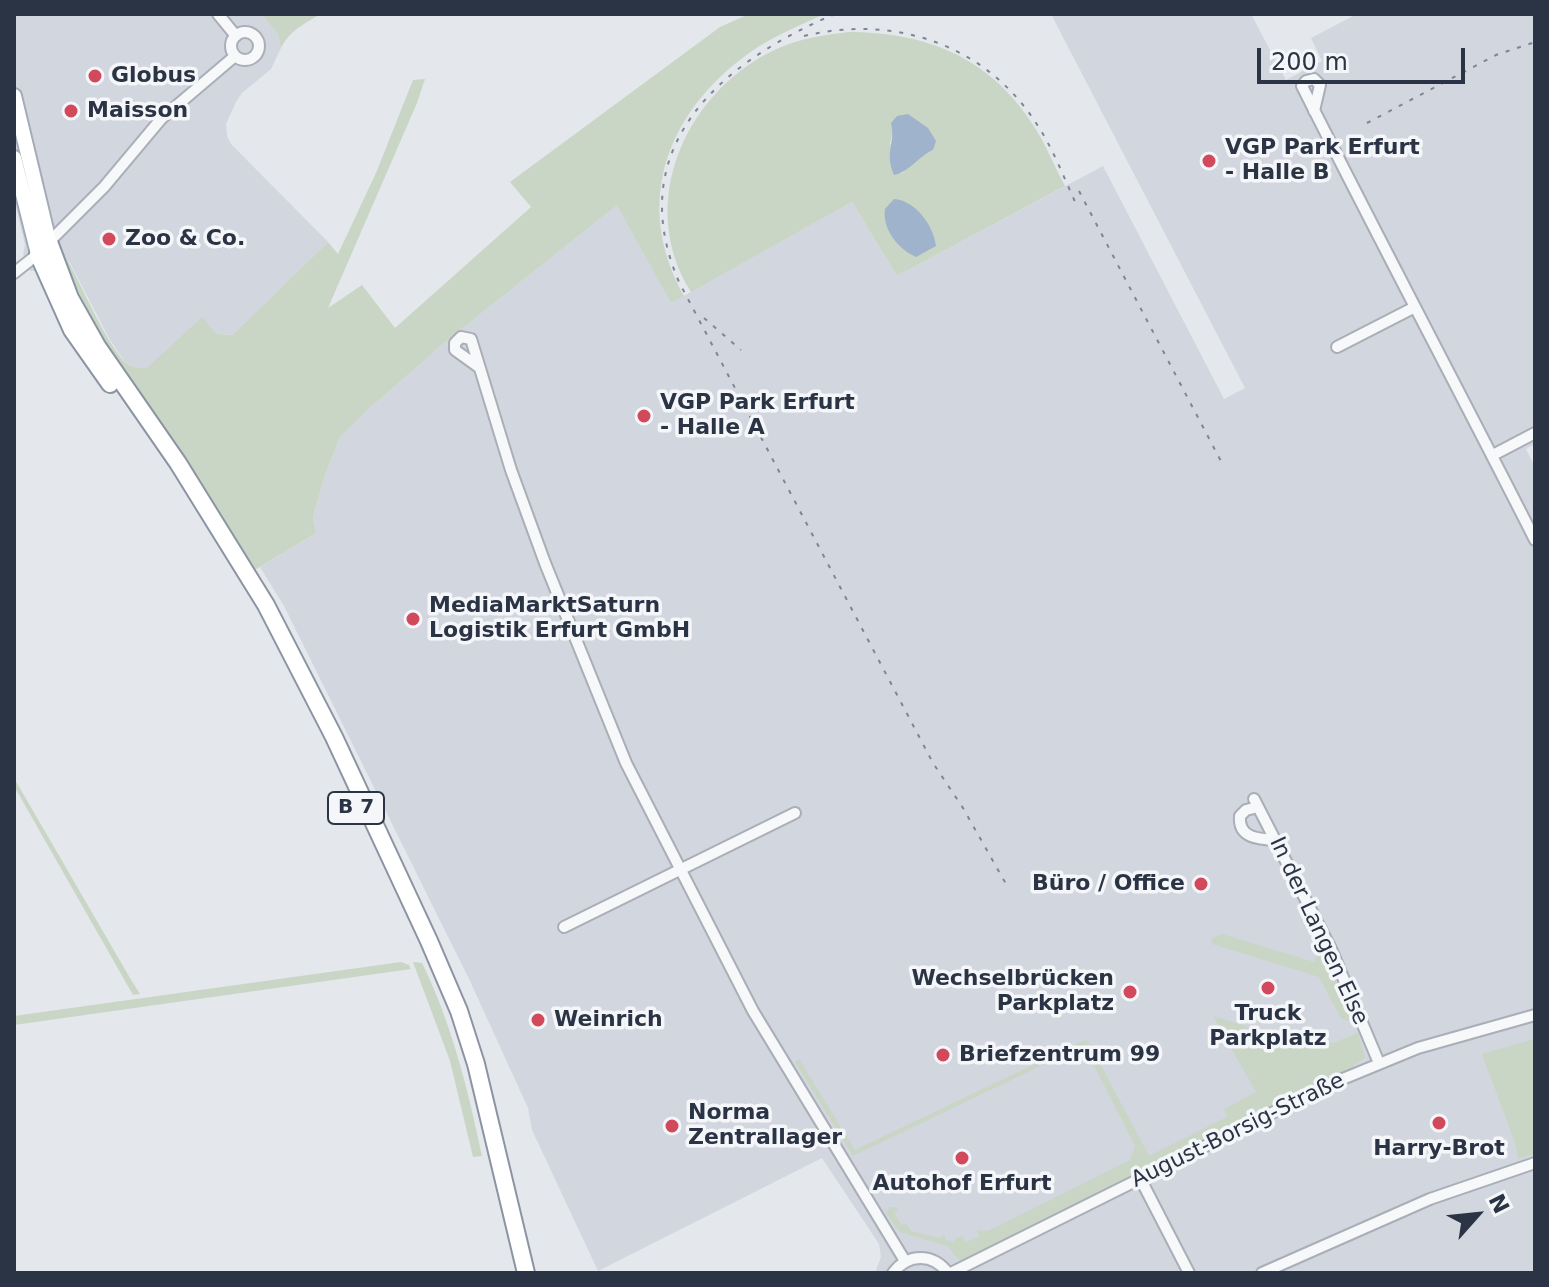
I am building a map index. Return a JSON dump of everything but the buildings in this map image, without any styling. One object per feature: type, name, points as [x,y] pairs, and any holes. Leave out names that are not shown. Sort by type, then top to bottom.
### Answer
[{"type":"highway","name":"B 7","points":[[43,248],[72,330],[178,463],[228,541],[287,645],[334,737],[459,1011],[476,1064],[526,1273]]},
{"type":"highway","name":"B 7","points":[[116,383],[259,612],[320,731],[438,984],[463,1054],[515,1273]]},
{"type":"highway","name":"B 7","points":[[506,1192],[534,1273]]},
{"type":"main road","name":"B 7","points":[[14,96],[43,248]]},
{"type":"main road","name":"B 7","points":[[14,158],[43,248]]},
{"type":"street","points":[[218,14],[236,36]]},
{"type":"street","points":[[244,32],[253,35],[259,47],[256,56],[247,60],[235,56],[231,48],[236,36],[244,32]]},
{"type":"street","points":[[14,273],[108,184],[161,119],[235,56]]},
{"type":"street","points":[[1314,111],[1535,540]]},
{"type":"street","points":[[1337,347],[1415,307]]},
{"type":"street","points":[[480,368],[511,470],[581,657],[625,761],[753,1011],[905,1261],[893,1273]]},
{"type":"street","points":[[1493,455],[1535,433]]},
{"type":"street","name":"In der Langen Else","points":[[1275,840],[1257,839],[1245,834],[1241,829],[1240,816],[1256,803],[1331,949],[1379,1063]]},
{"type":"street","points":[[564,927],[795,813]]},
{"type":"street","name":"August-Borsig-Straße","points":[[905,1261],[924,1257],[934,1260],[949,1273],[1328,1085],[1379,1063],[1478,1029],[1535,1015]]},
{"type":"street","points":[[1262,1273],[1408,1208],[1535,1163]]},
{"type":"street","points":[[1140,1178],[1189,1273]]},
{"type":"shaded area","points":[[14,14],[262,14],[278,35],[281,48],[271,69],[242,93],[236,102],[226,124],[227,136],[231,144],[328,242],[232,335],[217,334],[202,318],[147,369],[132,367],[125,362],[110,340],[69,261],[40,274],[30,271],[23,254],[25,245],[14,198]]},
{"type":"shaded area","points":[[1051,14],[1251,14],[1286,80],[1322,61],[1311,38],[1357,14],[1535,14],[1535,444],[1526,449],[1535,467],[1535,1273],[875,1273],[881,1257],[879,1244],[822,1158],[598,1271],[532,1130],[528,1108],[470,981],[284,606],[260,567],[316,533],[313,517],[340,437],[444,343],[618,204],[671,303],[852,202],[897,276],[1103,166],[1224,399],[1245,388]]},
{"type":"green space","points":[[262,14],[321,14],[293,32],[281,48],[278,35]]},
{"type":"green space","points":[[749,14],[825,14],[766,42],[727,70],[702,97],[682,126],[668,157],[660,190],[660,224],[668,260],[684,296],[671,303],[617,205],[444,343],[340,437],[313,517],[316,533],[253,571],[195,477],[112,359],[64,263],[68,261],[105,333],[131,366],[147,368],[202,317],[217,334],[232,335],[328,242],[338,254],[376,173],[413,80],[425,79],[328,308],[362,285],[395,328],[531,207],[510,182],[720,27]]},
{"type":"green space","points":[[848,32],[876,33],[929,43],[976,66],[1016,101],[1038,132],[1065,186],[897,276],[852,202],[691,292],[675,257],[668,221],[670,185],[680,150],[697,118],[720,89],[748,65],[789,44]],"holes":[[[893,132],[933,150],[922,155],[901,174],[890,143]]]},
{"type":"green space","points":[[14,778],[140,994],[133,995],[14,786]]},
{"type":"green space","points":[[1222,934],[1314,962],[1316,957],[1325,955],[1352,1020],[1341,1018],[1319,977],[1212,944],[1211,939]]},
{"type":"green space","points":[[401,962],[411,969],[14,1025],[14,1016]]},
{"type":"green space","points":[[413,962],[422,963],[442,1010],[465,1082],[482,1156],[473,1157],[450,1061]]},
{"type":"green space","points":[[1213,1016],[1290,1040],[1298,1033],[1333,1043],[1358,1033],[1365,1058],[1353,1066],[1354,1069],[960,1261],[947,1246],[900,1232],[886,1213],[890,1207],[896,1207],[898,1210],[894,1213],[901,1225],[906,1223],[911,1231],[939,1238],[945,1235],[945,1240],[954,1242],[955,1238],[963,1236],[966,1242],[979,1236],[977,1230],[988,1231],[1130,1160],[1135,1146],[1085,1048],[1080,1047],[853,1156],[795,1062],[799,1059],[855,1150],[1087,1039],[1149,1156],[1227,1117],[1224,1109],[1256,1092]]},
{"type":"green space","points":[[1535,1039],[1535,1154],[1518,1159],[1482,1054]]},
{"type":"water","points":[[908,114],[928,128],[936,141],[933,150],[894,175],[890,160],[891,123],[897,116]]},
{"type":"water","points":[[894,199],[909,204],[922,215],[932,230],[936,246],[916,257],[897,244],[885,216],[885,209]]},
{"type":"railway","points":[[835,14],[754,57],[720,84],[692,115],[673,151],[663,190],[664,234],[679,282],[933,763],[963,808],[1006,884]]},
{"type":"railway","points":[[804,36],[837,30],[871,29],[903,33],[964,55],[991,73],[1015,96],[1036,123],[1077,206]]},
{"type":"railway","points":[[1367,123],[1496,55],[1535,42]]},
{"type":"railway","points":[[1079,191],[1224,467]]},
{"type":"railway","points":[[704,318],[741,350]]},
{"type":"place","name":"Globus","points":[[95,76]]},
{"type":"place","name":"Maisson","points":[[71,111]]},
{"type":"place","name":"VGP Park Erfurt - Halle B","points":[[1209,161]]},
{"type":"place","name":"Zoo & Co.","points":[[109,239]]},
{"type":"place","name":"VGP Park Erfurt - Halle A","points":[[644,416]]},
{"type":"place","name":"MediaMarktSaturn Logistik Erfurt GmbH","points":[[413,619]]},
{"type":"place","name":"Büro / Office","points":[[1201,884]]},
{"type":"place","name":"Truck Parkplatz","points":[[1268,988]]},
{"type":"place","name":"Wechselbrücken Parkplatz","points":[[1130,992]]},
{"type":"place","name":"Weinrich","points":[[538,1020]]},
{"type":"place","name":"Briefzentrum 99","points":[[943,1055]]},
{"type":"place","name":"Harry-Brot","points":[[1439,1123]]},
{"type":"place","name":"Norma Zentrallager","points":[[672,1126]]},
{"type":"place","name":"Autohof Erfurt","points":[[962,1158]]}]
